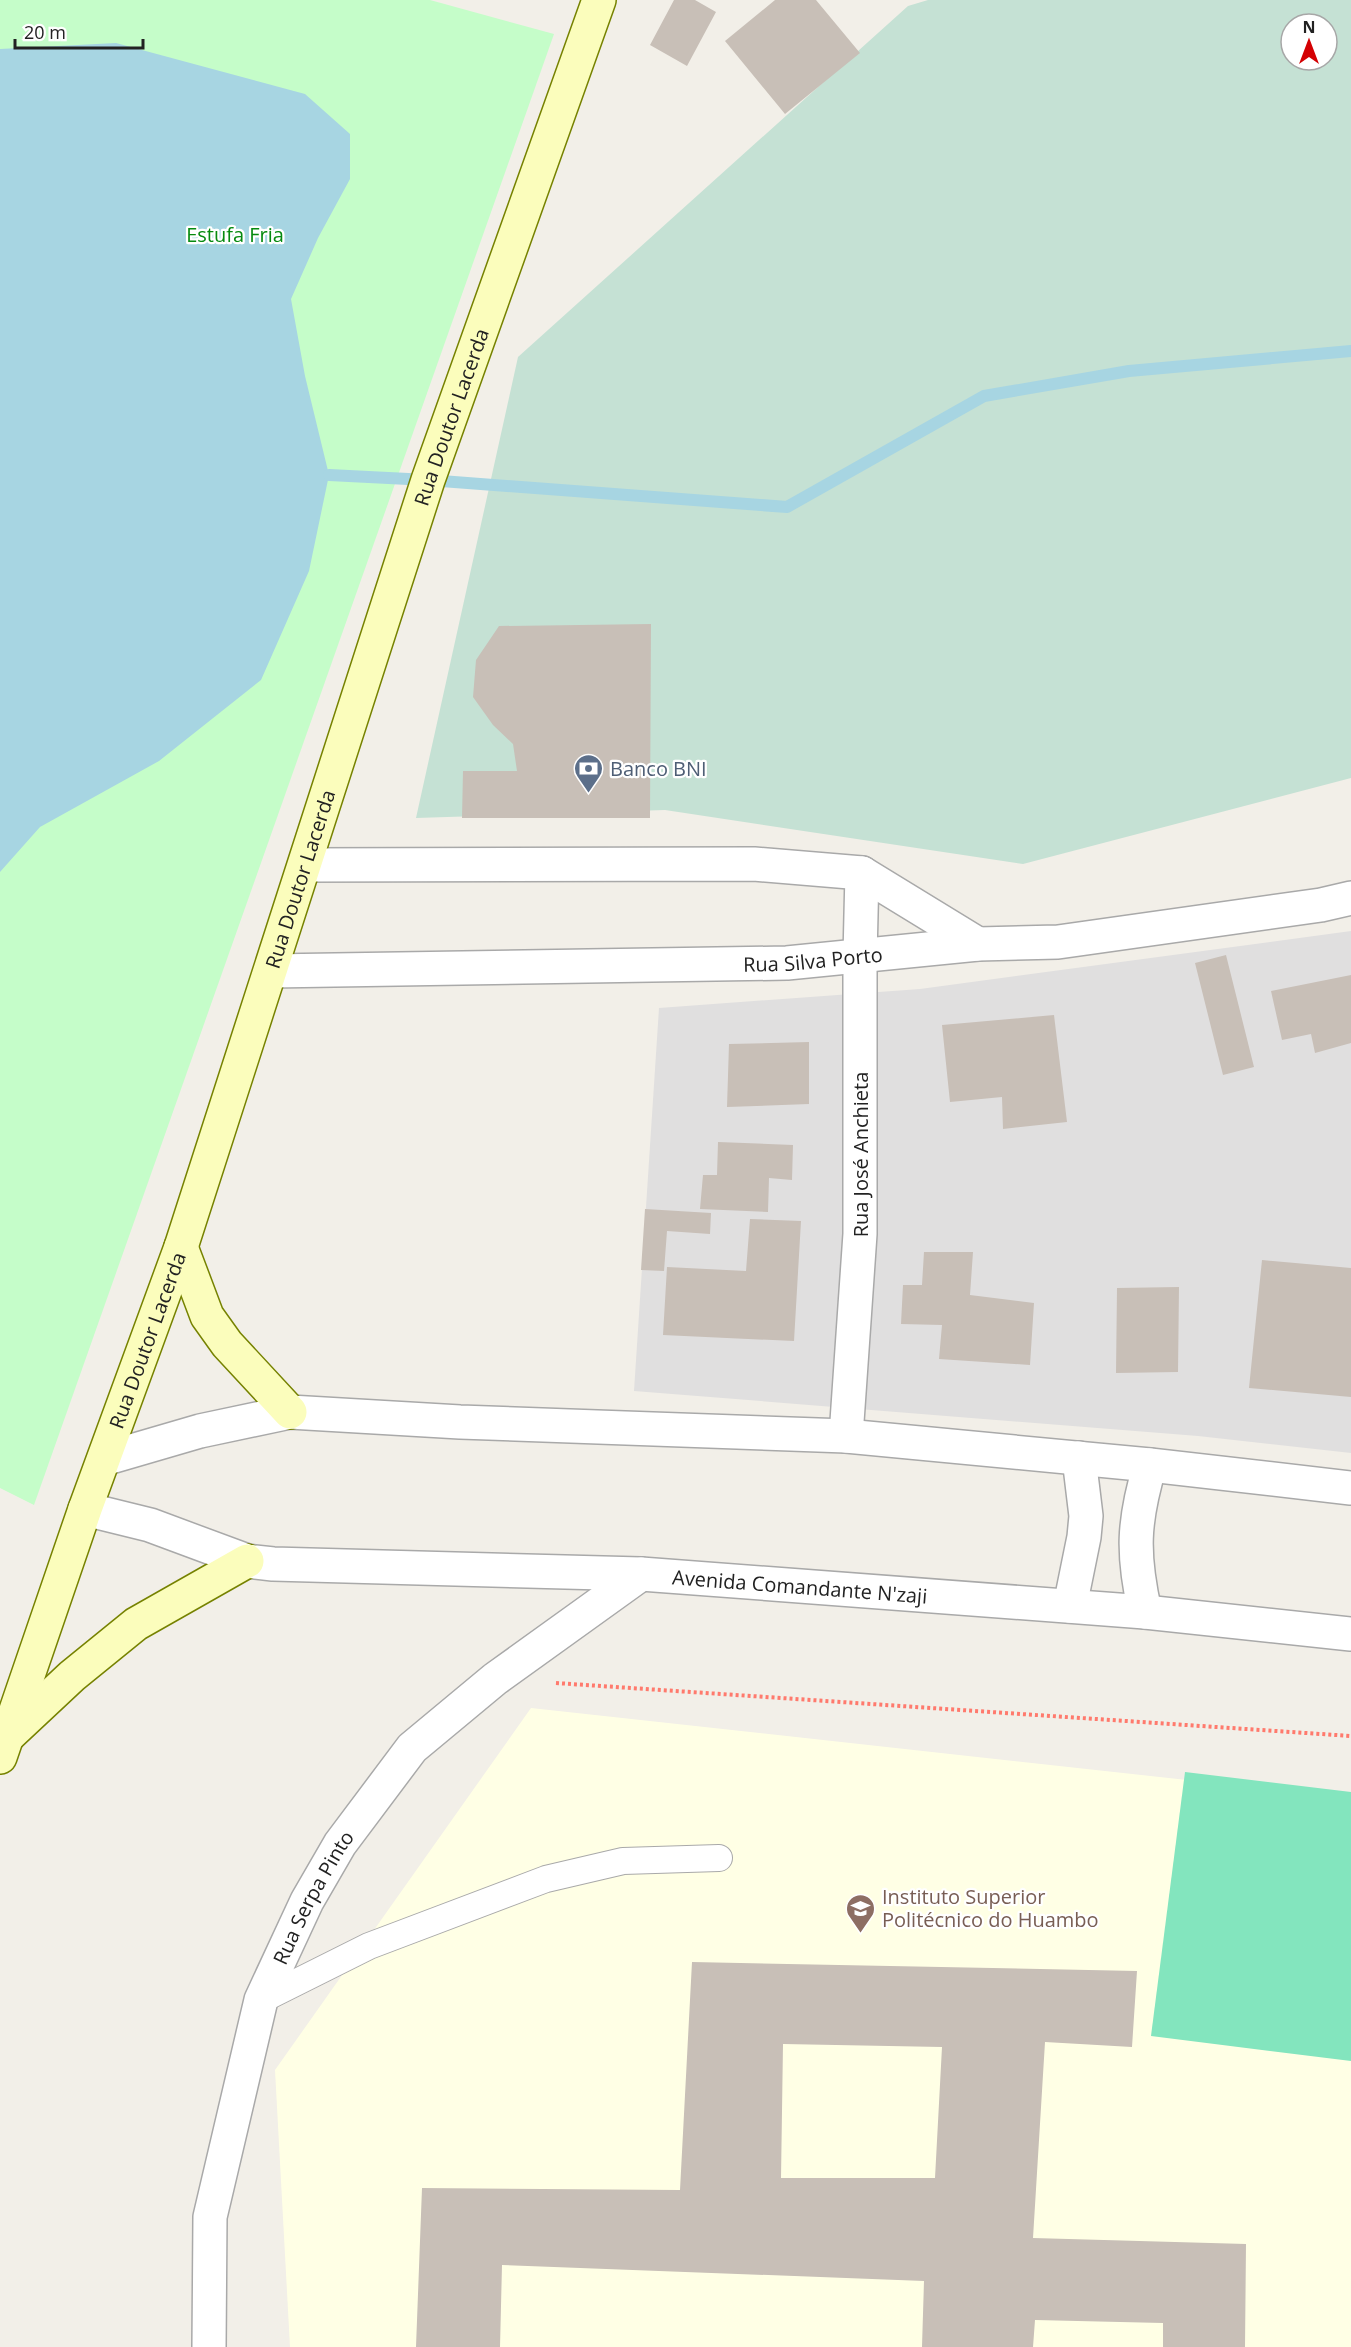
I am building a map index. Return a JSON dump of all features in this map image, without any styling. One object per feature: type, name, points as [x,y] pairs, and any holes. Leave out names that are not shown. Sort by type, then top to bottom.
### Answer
[{"type":"main road","name":"Rua Doutor Lacerda","points":[[3,1747],[85,1509],[181,1247],[428,480],[599,0]]},
{"type":"main road","points":[[181,1247],[207,1316],[227,1344],[290,1412]]},
{"type":"main road","points":[[3,1747],[72,1676],[136,1624],[247,1561]]},
{"type":"street","points":[[305,865],[754,864],[862,873],[978,944]]},
{"type":"street","name":"Rua José Anchieta","points":[[846,1436],[860,1234],[862,873]]},
{"type":"street","name":"Rua Silva Porto","points":[[271,971],[787,963],[978,944],[1058,942],[1351,898]]},
{"type":"street","points":[[104,1459],[200,1431],[290,1412],[460,1422],[846,1436],[1150,1465],[1351,1488]]},
{"type":"street","points":[[1070,1606],[1086,1516],[1078,1458]]},
{"type":"street","points":[[1145,1612],[1137,1575],[1136,1539],[1139,1502],[1150,1465]]},
{"type":"street","name":"Avenida Comandante N'zaji","points":[[85,1509],[150,1525],[247,1561],[273,1564],[641,1574],[1145,1612],[1351,1634]]},
{"type":"street","name":"Rua Serpa Pinto","points":[[209,2347],[210,2217],[261,2000],[307,1901],[340,1844],[412,1748],[495,1679],[641,1574]]},
{"type":"lane","points":[[261,2000],[369,1946],[546,1879],[623,1861],[719,1858]]},
{"type":"path","points":[[554,1683],[1351,1736]]},
{"type":"shaded area","points":[[928,0],[1351,0],[1351,778],[1023,864],[665,810],[416,818],[518,357],[908,6]]},
{"type":"shaded area","points":[[1351,931],[1351,1453],[1198,1436],[634,1391],[659,1008],[920,989]]},
{"type":"shaded area","name":"Instituto Superior Politécnico do Huambo","points":[[531,1708],[1351,1798],[1351,2347],[290,2347],[275,2070]]},
{"type":"green space","name":"Estufa Fria","points":[[0,0],[430,0],[554,34],[34,1505],[0,1488]]},
{"type":"green space","points":[[1185,1772],[1351,1792],[1351,2061],[1151,2036]]},
{"type":"water","points":[[116,43],[305,94],[350,134],[350,179],[318,238],[291,299],[305,376],[329,475],[309,571],[261,680],[159,761],[40,827],[0,872],[0,49]]},
{"type":"building","points":[[674,0],[695,0],[716,12],[687,66],[650,45]]},
{"type":"building","points":[[775,0],[816,0],[860,53],[785,114],[725,41]]},
{"type":"building","points":[[651,624],[650,818],[462,818],[463,771],[517,771],[513,744],[493,725],[473,697],[476,660],[499,626]]},
{"type":"building","points":[[1226,955],[1254,1067],[1223,1075],[1195,963]]},
{"type":"building","points":[[1351,975],[1351,1043],[1315,1053],[1311,1034],[1282,1040],[1271,991]]},
{"type":"building","points":[[1054,1015],[1067,1122],[1003,1129],[1002,1097],[950,1102],[942,1025]]},
{"type":"building","points":[[809,1042],[809,1104],[727,1107],[729,1044]]},
{"type":"building","points":[[718,1142],[793,1145],[792,1180],[769,1178],[768,1212],[700,1209],[703,1175],[717,1175]]},
{"type":"building","points":[[645,1209],[711,1213],[710,1234],[667,1231],[664,1271],[641,1270]]},
{"type":"building","points":[[750,1219],[801,1221],[794,1341],[663,1335],[667,1267],[746,1271]]},
{"type":"building","points":[[924,1252],[973,1252],[970,1295],[1034,1303],[1030,1365],[939,1359],[942,1325],[901,1324],[903,1285],[922,1285]]},
{"type":"building","points":[[1262,1260],[1351,1268],[1351,1397],[1249,1388]]},
{"type":"building","points":[[1179,1287],[1178,1372],[1116,1373],[1117,1288]]},
{"type":"building","points":[[692,1962],[1137,1971],[1132,2047],[1045,2042],[1033,2238],[1246,2244],[1245,2347],[1163,2347],[1163,2323],[1035,2320],[1033,2347],[922,2347],[924,2281],[502,2265],[500,2347],[416,2347],[422,2188],[680,2190]],"holes":[[[783,2044],[942,2047],[935,2178],[781,2178]]]},
{"type":"waterway","points":[[329,475],[428,480],[787,507],[984,396],[1129,371],[1351,351]]},
{"type":"place","name":"Banco BNI","points":[[589,794]]},
{"type":"place","name":"Instituto Superior Politécnico do Huambo","points":[[861,1934]]}]
